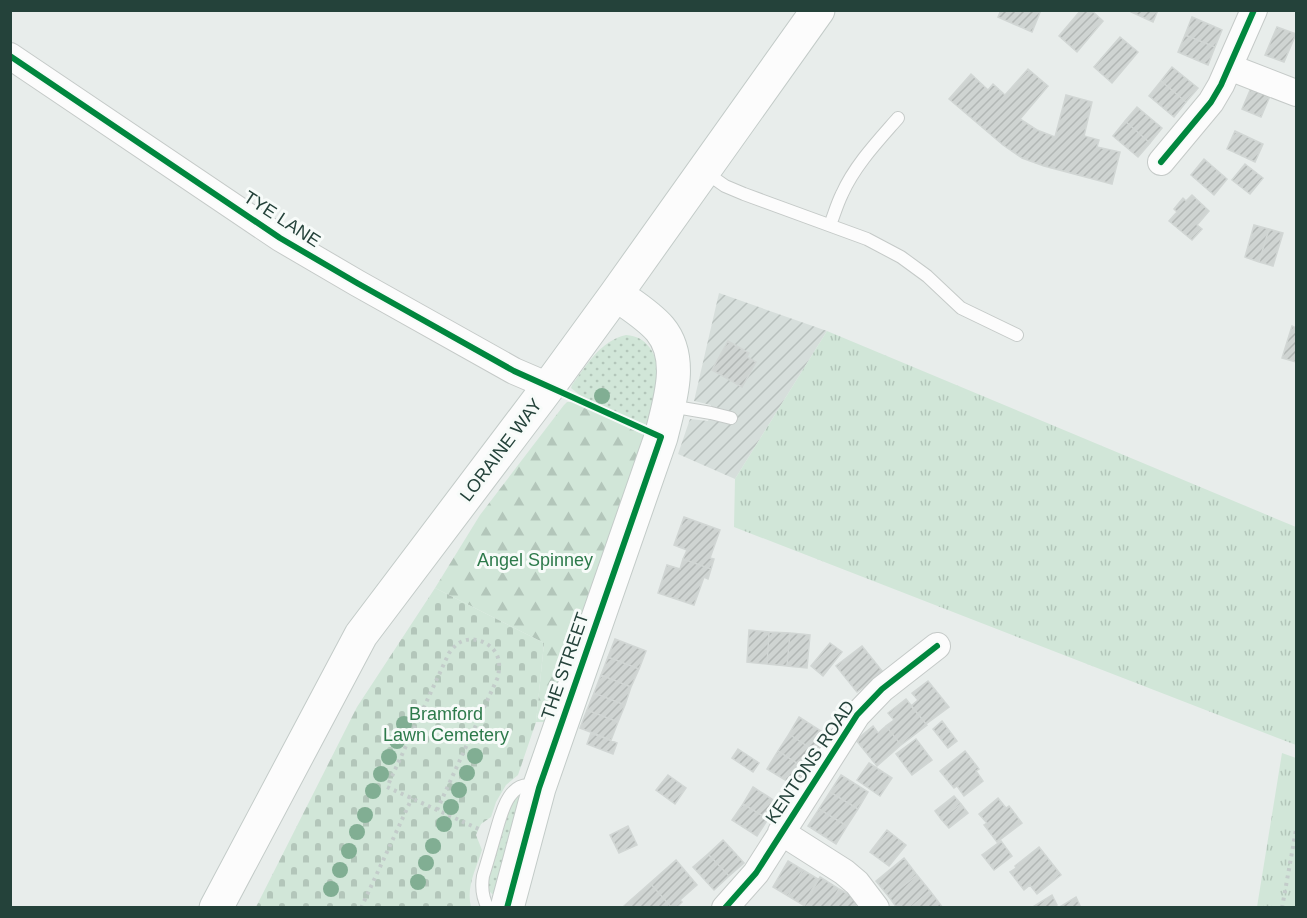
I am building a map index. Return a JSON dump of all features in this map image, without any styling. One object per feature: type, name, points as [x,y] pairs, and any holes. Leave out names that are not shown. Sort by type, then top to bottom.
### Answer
[{"type":"main road","name":"LORAINE WAY","points":[[216,908],[361,635],[549,386],[818,10]]},
{"type":"main road","name":"THE STREET","points":[[507,908],[539,788],[661,437],[668,406],[674,372],[672,348],[661,330],[651,320],[616,294]]},
{"type":"street","points":[[1161,162],[1211,102],[1221,86],[1254,10]]},
{"type":"street","name":"TYE LANE","points":[[10,56],[280,238],[514,371],[549,386]]},
{"type":"street","points":[[1229,68],[1296,93]]},
{"type":"street","name":"KENTONS ROAD","points":[[725,908],[756,873],[857,715],[882,689],[937,646]]},
{"type":"street","points":[[781,832],[844,872],[876,908]]},
{"type":"lane","points":[[830,225],[842,193],[854,172],[898,118]]},
{"type":"lane","points":[[704,172],[724,186],[867,239],[901,257],[927,276],[961,308],[1017,335]]},
{"type":"lane","points":[[668,406],[731,418]]},
{"type":"lane","points":[[488,908],[481,886],[503,810],[510,796],[520,787],[528,784],[539,788]]},
{"type":"path","points":[[436,810],[498,677],[500,667],[498,657],[493,648],[483,641],[473,639],[463,641],[454,646],[449,653],[387,787],[436,810],[495,836]]},
{"type":"path","points":[[361,908],[412,798]]},
{"type":"path","points":[[1282,908],[1296,830]]},
{"type":"shaded area","points":[[719,293],[827,331],[735,479],[678,454],[690,419],[708,421],[711,413],[711,405],[694,401]]},
{"type":"green space","points":[[827,331],[1296,527],[1296,745],[734,527],[735,479]]},
{"type":"green space","points":[[626,335],[637,337],[645,342],[655,357],[657,386],[647,425],[597,405],[571,388],[601,348]]},
{"type":"green space","name":"Angel Spinney","points":[[567,402],[573,402],[646,436],[550,722],[536,722],[544,643],[435,588],[480,515]]},
{"type":"green space","name":"Bramford Lawn Cemetery","points":[[435,588],[544,643],[536,722],[518,775],[506,785],[496,802],[491,817],[481,824],[476,835],[482,850],[471,885],[471,907],[256,907],[357,707]]},
{"type":"green space","points":[[1282,753],[1296,758],[1296,907],[1257,907]]},
{"type":"green space","points":[[517,797],[521,797],[494,895],[489,890],[488,878],[509,807]]},
{"type":"building","points":[[1001,10],[1041,10],[1032,32],[998,17]]},
{"type":"building","points":[[1081,10],[1091,10],[1103,21],[1077,52],[1059,36]]},
{"type":"building","points":[[1132,10],[1158,10],[1153,22],[1131,12]]},
{"type":"building","points":[[1192,17],[1222,30],[1215,47],[1185,35]]},
{"type":"building","points":[[1277,27],[1296,34],[1284,62],[1265,55]]},
{"type":"building","points":[[1185,35],[1215,47],[1208,65],[1178,52]]},
{"type":"building","points":[[1120,37],[1138,52],[1112,83],[1094,67]]},
{"type":"building","points":[[1172,67],[1198,88],[1186,102],[1161,81]]},
{"type":"building","points":[[1028,69],[1048,86],[1020,119],[1037,130],[1055,137],[1066,95],[1092,102],[1084,136],[1099,140],[1097,147],[1120,152],[1112,184],[1022,158],[1003,145],[949,99],[971,74],[988,90],[993,84],[1005,95]]},
{"type":"building","points":[[1161,81],[1186,102],[1174,117],[1149,96]]},
{"type":"building","points":[[1254,81],[1273,89],[1261,117],[1242,109]]},
{"type":"building","points":[[1137,107],[1162,128],[1150,143],[1125,121]]},
{"type":"building","points":[[1125,121],[1150,143],[1138,157],[1113,136]]},
{"type":"building","points":[[1235,131],[1263,144],[1255,162],[1227,149]]},
{"type":"building","points":[[1204,159],[1227,179],[1214,195],[1191,175]]},
{"type":"building","points":[[1245,164],[1263,178],[1250,194],[1232,180]]},
{"type":"building","points":[[1192,195],[1209,211],[1197,225],[1202,229],[1192,240],[1169,221],[1177,212],[1174,209],[1183,198],[1186,201]]},
{"type":"building","points":[[1254,225],[1269,229],[1259,262],[1245,257]]},
{"type":"building","points":[[1269,229],[1283,233],[1273,266],[1259,262]]},
{"type":"building","points":[[1292,326],[1296,328],[1296,362],[1282,358]]},
{"type":"building","points":[[728,341],[749,353],[747,357],[756,362],[742,387],[712,370]]},
{"type":"building","points":[[684,517],[720,530],[710,558],[714,559],[711,569],[683,559],[687,550],[674,545]]},
{"type":"building","points":[[683,559],[711,569],[708,579],[704,577],[694,605],[658,593],[667,565],[680,569]]},
{"type":"building","points":[[749,630],[769,632],[767,664],[747,662]]},
{"type":"building","points":[[769,632],[790,633],[787,666],[767,664]]},
{"type":"building","points":[[790,633],[810,635],[807,668],[787,666]]},
{"type":"building","points":[[615,639],[646,651],[639,669],[608,657]]},
{"type":"building","points":[[830,643],[842,652],[823,676],[811,666]]},
{"type":"building","points":[[862,646],[883,672],[857,692],[836,666]]},
{"type":"building","points":[[608,657],[639,669],[631,687],[601,675]]},
{"type":"building","points":[[601,675],[631,687],[625,705],[594,693]]},
{"type":"building","points":[[928,681],[949,707],[926,724],[911,706],[918,700],[912,693]]},
{"type":"building","points":[[594,693],[625,705],[618,722],[587,710]]},
{"type":"building","points":[[906,699],[927,725],[901,745],[886,726],[894,720],[888,713]]},
{"type":"building","points":[[587,710],[618,722],[611,740],[580,728]]},
{"type":"building","points":[[799,717],[827,735],[816,752],[789,734]]},
{"type":"building","points":[[942,721],[957,741],[948,748],[933,729]]},
{"type":"building","points":[[873,726],[878,733],[886,726],[901,745],[877,766],[856,740]]},
{"type":"building","points":[[591,733],[617,743],[613,754],[587,744]]},
{"type":"building","points":[[789,734],[816,752],[806,769],[778,751]]},
{"type":"building","points":[[916,739],[932,760],[912,775],[896,754]]},
{"type":"building","points":[[738,749],[759,763],[753,772],[732,758]]},
{"type":"building","points":[[778,751],[806,769],[795,786],[767,769]]},
{"type":"building","points":[[965,751],[979,769],[976,771],[983,781],[964,796],[957,786],[954,788],[940,771]]},
{"type":"building","points":[[869,763],[892,778],[880,796],[857,780]]},
{"type":"building","points":[[668,775],[686,788],[675,804],[656,790]]},
{"type":"building","points":[[841,775],[868,792],[858,809],[830,792]]},
{"type":"building","points":[[753,787],[778,803],[768,819],[743,804]]},
{"type":"building","points":[[830,792],[858,809],[847,826],[819,809]]},
{"type":"building","points":[[954,796],[961,804],[941,819],[935,811]]},
{"type":"building","points":[[998,798],[1006,808],[1009,806],[1022,823],[997,842],[984,825],[987,823],[979,814]]},
{"type":"building","points":[[743,804],[768,819],[757,836],[732,820]]},
{"type":"building","points":[[961,804],[968,813],[949,828],[941,819]]},
{"type":"building","points":[[819,809],[847,826],[836,844],[808,826]]},
{"type":"building","points":[[628,826],[637,845],[619,853],[610,835]]},
{"type":"building","points":[[887,830],[906,845],[889,866],[870,852]]},
{"type":"building","points":[[723,840],[744,863],[729,876],[708,854]]},
{"type":"building","points":[[1001,841],[1012,856],[994,870],[982,855]]},
{"type":"building","points":[[1039,847],[1061,875],[1037,894],[1030,885],[1024,890],[1010,872]]},
{"type":"building","points":[[708,854],[729,876],[714,890],[693,867]]},
{"type":"building","points":[[904,858],[917,875],[889,897],[876,881]]},
{"type":"building","points":[[676,860],[697,885],[680,900],[682,902],[676,908],[672,908],[650,883]]},
{"type":"building","points":[[788,861],[803,870],[788,896],[773,887]]},
{"type":"building","points":[[803,870],[818,879],[803,905],[788,896]]},
{"type":"building","points":[[917,875],[930,891],[910,908],[897,908],[889,897]]},
{"type":"building","points":[[820,877],[839,889],[828,908],[803,908]]},
{"type":"building","points":[[650,883],[672,908],[626,908],[624,906]]},
{"type":"building","points":[[839,889],[858,900],[854,908],[828,908]]},
{"type":"building","points":[[930,891],[943,908],[910,908]]},
{"type":"building","points":[[1052,895],[1057,905],[1052,908],[1031,908]]},
{"type":"building","points":[[1076,897],[1081,908],[1058,908]]},
{"type":"cycle path","points":[[1161,162],[1211,102],[1221,85],[1254,10]]},
{"type":"cycle path","points":[[10,56],[280,238],[514,371],[661,437],[539,788],[507,908]]},
{"type":"cycle path","points":[[725,908],[756,873],[857,715],[882,689],[937,646]]}]
